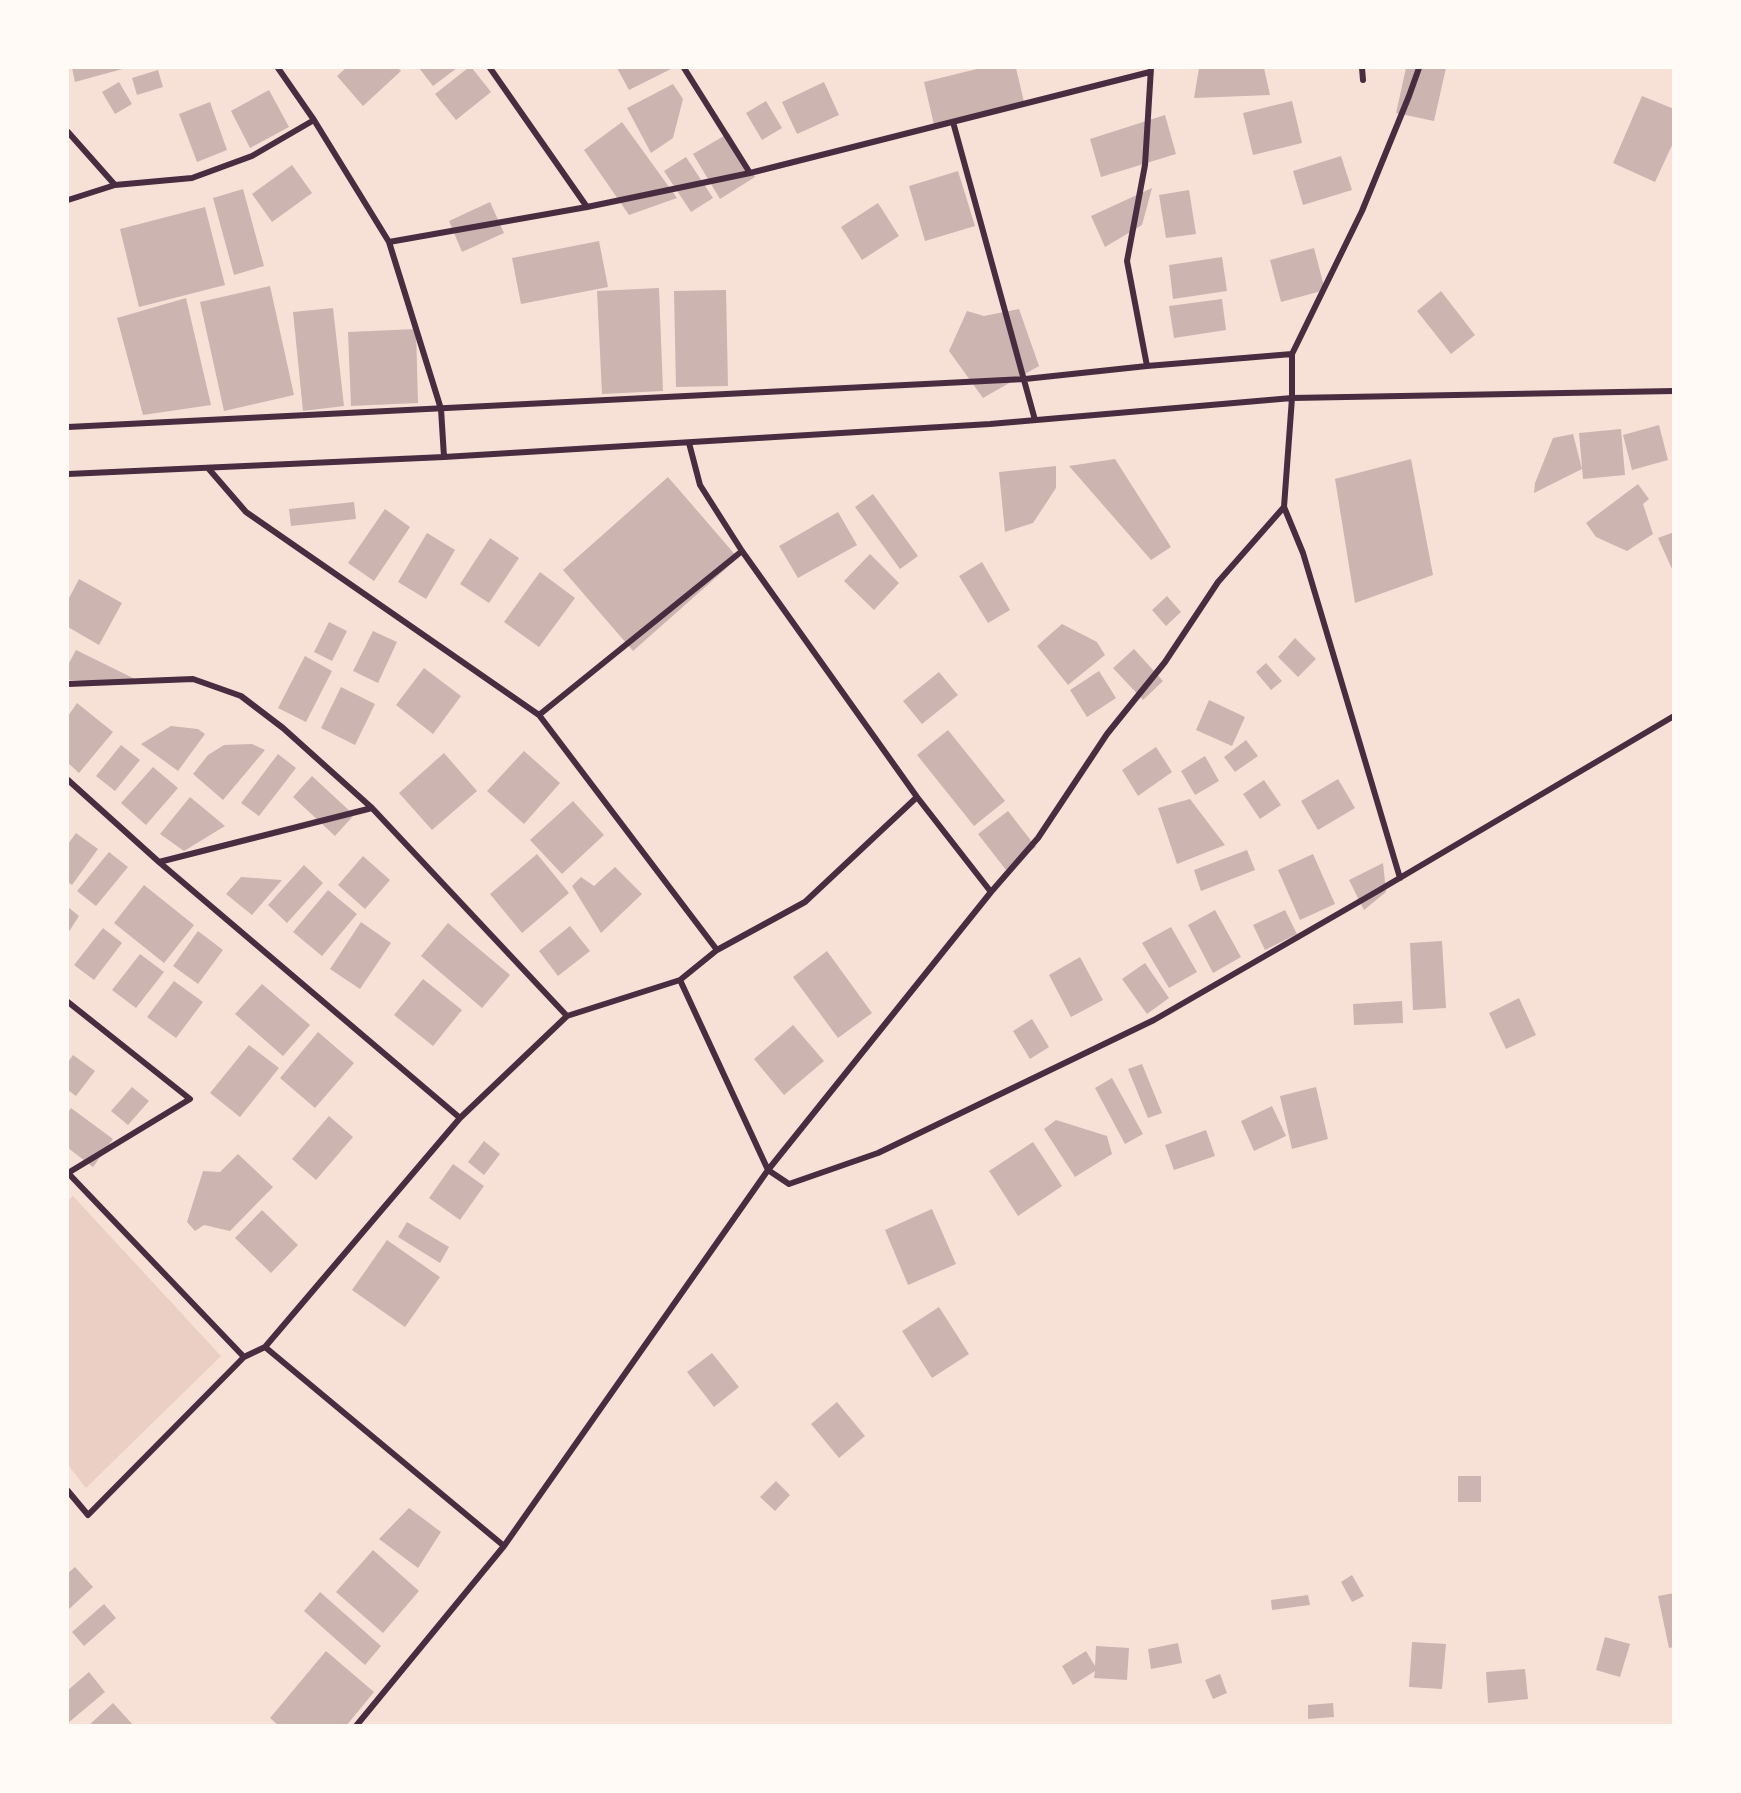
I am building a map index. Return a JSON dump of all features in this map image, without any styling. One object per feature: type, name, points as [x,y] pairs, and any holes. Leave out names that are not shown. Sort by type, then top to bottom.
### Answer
[{"type":"street","points":[[278,68],[314,120],[389,242],[441,409],[444,457]]},
{"type":"street","points":[[490,68],[587,207]]},
{"type":"street","points":[[684,68],[750,172]]},
{"type":"street","points":[[1362,68],[1363,80]]},
{"type":"street","points":[[1400,878],[1303,553],[1284,507],[1292,398],[1292,354],[1362,211],[1419,68]]},
{"type":"street","points":[[389,242],[587,207],[750,172],[1150,70],[1145,165],[1127,261],[1148,366]]},
{"type":"street","points":[[68,200],[115,185],[192,178],[252,156],[314,120]]},
{"type":"street","points":[[953,122],[1035,420]]},
{"type":"street","points":[[68,132],[115,185]]},
{"type":"street","points":[[68,427],[1025,379],[1292,354]]},
{"type":"street","points":[[68,474],[689,443],[1035,420],[1292,398],[1674,391]]},
{"type":"street","points":[[689,443],[700,485],[742,551],[917,797],[991,892]]},
{"type":"street","points":[[208,468],[246,512],[539,715],[717,950]]},
{"type":"street","points":[[357,1725],[504,1546],[768,1170],[991,892],[1038,838],[1107,734],[1165,662],[1218,582],[1284,507]]},
{"type":"street","points":[[539,715],[742,551]]},
{"type":"street","points":[[68,684],[193,679],[241,696],[283,728],[372,808],[567,1016]]},
{"type":"street","points":[[680,980],[768,1170],[789,1184],[878,1153],[1154,1020],[1674,716]]},
{"type":"street","points":[[68,780],[159,862],[460,1118]]},
{"type":"street","points":[[68,1491],[88,1515],[244,1357],[265,1347],[460,1118],[567,1016],[680,980],[717,950],[805,903],[917,797]]},
{"type":"street","points":[[159,862],[372,808]]},
{"type":"street","points":[[68,1002],[190,1099],[68,1173],[244,1357]]},
{"type":"street","points":[[265,1347],[504,1546]]},
{"type":"shaded area","points":[[73,1196],[221,1356],[86,1488],[68,1465],[68,1200]]},
{"type":"building","points":[[72,68],[126,68],[75,82]]},
{"type":"building","points":[[346,68],[398,68],[401,71],[363,106],[337,76]]},
{"type":"building","points":[[419,68],[457,68],[433,86]]},
{"type":"building","points":[[468,68],[472,68],[491,92],[456,120],[435,94]]},
{"type":"building","points":[[617,68],[673,68],[629,90]]},
{"type":"building","points":[[981,68],[1016,68],[1024,102],[934,125],[924,82]]},
{"type":"building","points":[[1199,68],[1264,68],[1270,95],[1194,98]]},
{"type":"building","points":[[1406,68],[1446,68],[1434,121],[1396,113]]},
{"type":"building","points":[[158,70],[163,87],[137,95],[132,78]]},
{"type":"building","points":[[119,82],[132,104],[115,114],[102,92]]},
{"type":"building","points":[[824,82],[839,115],[797,134],[782,102]]},
{"type":"building","points":[[673,84],[683,99],[673,138],[651,153],[627,108]]},
{"type":"building","points":[[269,90],[289,127],[250,148],[231,111]]},
{"type":"building","points":[[1642,96],[1674,109],[1674,141],[1655,182],[1613,163]]},
{"type":"building","points":[[766,101],[782,128],[762,140],[746,113]]},
{"type":"building","points":[[1292,101],[1302,143],[1253,155],[1243,113]]},
{"type":"building","points":[[210,102],[227,150],[197,162],[179,114]]},
{"type":"building","points":[[1165,115],[1176,154],[1101,177],[1090,139]]},
{"type":"building","points":[[622,122],[677,198],[629,215],[584,150]]},
{"type":"building","points":[[729,133],[755,177],[720,199],[693,154]]},
{"type":"building","points":[[1341,156],[1352,190],[1303,205],[1293,171]]},
{"type":"building","points":[[686,157],[713,198],[691,212],[664,171]]},
{"type":"building","points":[[292,165],[312,193],[272,222],[252,194]]},
{"type":"building","points":[[958,171],[975,226],[925,241],[909,186]]},
{"type":"building","points":[[1152,188],[1142,225],[1105,247],[1091,216]]},
{"type":"building","points":[[243,189],[264,266],[234,275],[213,198]]},
{"type":"building","points":[[1189,190],[1196,234],[1166,238],[1159,195]]},
{"type":"building","points":[[490,202],[504,233],[462,252],[449,221]]},
{"type":"building","points":[[878,203],[899,236],[862,260],[841,227]]},
{"type":"building","points":[[205,207],[225,285],[139,307],[120,229]]},
{"type":"building","points":[[599,241],[608,287],[521,304],[512,258]]},
{"type":"building","points":[[1314,248],[1325,290],[1281,302],[1270,260]]},
{"type":"building","points":[[1222,257],[1227,291],[1173,299],[1169,265]]},
{"type":"building","points":[[270,286],[294,395],[224,411],[200,302]]},
{"type":"building","points":[[659,288],[663,391],[602,394],[597,291]]},
{"type":"building","points":[[726,290],[728,386],[676,387],[674,291]]},
{"type":"building","points":[[1441,291],[1475,335],[1451,354],[1417,311]]},
{"type":"building","points":[[186,298],[211,405],[143,415],[117,318]]},
{"type":"building","points":[[1222,299],[1226,330],[1174,338],[1169,306]]},
{"type":"building","points":[[333,308],[344,406],[303,411],[293,312]]},
{"type":"building","points":[[1019,309],[1039,366],[983,398],[949,351],[967,311],[984,316]]},
{"type":"building","points":[[416,329],[418,403],[351,406],[348,332]]},
{"type":"building","points":[[1659,425],[1668,460],[1632,470],[1623,435]]},
{"type":"building","points":[[1621,429],[1625,475],[1583,479],[1579,433]]},
{"type":"building","points":[[1573,434],[1582,469],[1534,493],[1535,483],[1553,438]]},
{"type":"building","points":[[1115,459],[1171,547],[1151,560],[1069,466]]},
{"type":"building","points":[[1411,459],[1433,575],[1355,603],[1335,479]]},
{"type":"building","points":[[1056,466],[1056,488],[1033,523],[1005,532],[999,472]]},
{"type":"building","points":[[668,477],[738,558],[633,651],[563,570]]},
{"type":"building","points":[[1638,484],[1649,499],[1643,504],[1653,534],[1627,551],[1596,537],[1586,523]]},
{"type":"building","points":[[873,494],[918,556],[900,569],[855,507]]},
{"type":"building","points":[[354,502],[356,519],[291,526],[289,509]]},
{"type":"building","points":[[385,509],[410,527],[374,581],[348,563]]},
{"type":"building","points":[[838,512],[857,545],[798,578],[779,546]]},
{"type":"building","points":[[1674,532],[1674,568],[1672,569],[1658,538]]},
{"type":"building","points":[[427,533],[455,550],[426,599],[398,582]]},
{"type":"building","points":[[490,538],[519,558],[489,603],[460,584]]},
{"type":"building","points":[[870,554],[899,583],[874,610],[844,581]]},
{"type":"building","points":[[982,562],[1010,610],[988,623],[959,576]]},
{"type":"building","points":[[540,572],[575,598],[539,647],[504,622]]},
{"type":"building","points":[[79,579],[122,603],[99,645],[68,627],[68,600]]},
{"type":"building","points":[[1167,596],[1181,612],[1166,626],[1152,610]]},
{"type":"building","points":[[329,622],[347,631],[332,661],[314,652]]},
{"type":"building","points":[[1062,624],[1097,642],[1105,655],[1068,685],[1037,646]]},
{"type":"building","points":[[373,631],[397,642],[378,683],[353,671]]},
{"type":"building","points":[[1295,638],[1316,659],[1298,677],[1278,657]]},
{"type":"building","points":[[1134,649],[1163,681],[1143,700],[1113,668]]},
{"type":"building","points":[[76,650],[137,680],[134,683],[68,680],[68,665]]},
{"type":"building","points":[[305,656],[332,671],[306,722],[278,708]]},
{"type":"building","points":[[1266,663],[1282,681],[1271,690],[1256,672]]},
{"type":"building","points":[[424,668],[461,696],[433,734],[396,705]]},
{"type":"building","points":[[1099,671],[1116,698],[1087,717],[1070,690]]},
{"type":"building","points":[[939,672],[958,695],[922,724],[903,701]]},
{"type":"building","points":[[341,687],[375,704],[355,745],[321,728]]},
{"type":"building","points":[[1209,700],[1245,717],[1232,746],[1196,730]]},
{"type":"building","points":[[77,703],[113,732],[79,773],[68,763],[68,716]]},
{"type":"building","points":[[171,726],[198,729],[205,734],[178,771],[141,744]]},
{"type":"building","points":[[948,730],[1005,801],[974,826],[917,755]]},
{"type":"building","points":[[1246,740],[1258,756],[1235,772],[1224,757]]},
{"type":"building","points":[[252,744],[265,750],[223,800],[193,774],[208,755],[224,745]]},
{"type":"building","points":[[121,745],[140,760],[115,791],[96,776]]},
{"type":"building","points":[[1156,747],[1172,772],[1138,796],[1122,770]]},
{"type":"building","points":[[524,751],[560,783],[524,824],[487,791]]},
{"type":"building","points":[[444,753],[477,791],[432,830],[399,793]]},
{"type":"building","points":[[278,754],[296,768],[259,816],[241,803]]},
{"type":"building","points":[[1205,756],[1219,781],[1195,795],[1181,771]]},
{"type":"building","points":[[153,767],[178,788],[146,825],[121,803]]},
{"type":"building","points":[[312,776],[354,815],[335,836],[293,797]]},
{"type":"building","points":[[1338,779],[1355,808],[1318,830],[1301,801]]},
{"type":"building","points":[[1264,780],[1281,805],[1260,819],[1243,794]]},
{"type":"building","points":[[190,797],[225,826],[184,851],[160,834]]},
{"type":"building","points":[[1190,799],[1225,845],[1177,864],[1158,808]]},
{"type":"building","points":[[573,801],[604,835],[562,874],[530,840]]},
{"type":"building","points":[[1008,811],[1036,847],[1006,870],[978,834]]},
{"type":"building","points":[[76,833],[98,849],[72,885],[68,882],[68,844]]},
{"type":"building","points":[[1247,850],[1255,870],[1201,891],[1194,870]]},
{"type":"building","points":[[109,852],[128,867],[96,906],[77,891]]},
{"type":"building","points":[[537,854],[569,893],[522,933],[490,894]]},
{"type":"building","points":[[1313,854],[1335,904],[1300,920],[1278,870]]},
{"type":"building","points":[[363,856],[390,880],[365,909],[338,885]]},
{"type":"building","points":[[1383,863],[1386,892],[1364,910],[1349,880]]},
{"type":"building","points":[[304,865],[323,883],[287,923],[268,905]]},
{"type":"building","points":[[615,867],[642,894],[601,933],[572,886],[581,877],[594,886]]},
{"type":"building","points":[[241,877],[282,880],[252,915],[226,894]]},
{"type":"building","points":[[144,885],[194,925],[164,963],[114,923]]},
{"type":"building","points":[[328,890],[357,914],[322,956],[293,932]]},
{"type":"building","points":[[68,907],[79,916],[68,933]]},
{"type":"building","points":[[1215,910],[1241,957],[1213,973],[1188,925]]},
{"type":"building","points":[[1285,910],[1297,934],[1265,950],[1253,925]]},
{"type":"building","points":[[361,922],[391,943],[360,989],[330,969]]},
{"type":"building","points":[[448,923],[510,975],[482,1008],[421,956]]},
{"type":"building","points":[[570,926],[590,951],[558,976],[539,951]]},
{"type":"building","points":[[1171,927],[1197,972],[1169,988],[1142,943]]},
{"type":"building","points":[[103,928],[122,943],[94,980],[74,965]]},
{"type":"building","points":[[198,931],[223,950],[198,984],[173,966]]},
{"type":"building","points":[[1442,941],[1446,1008],[1413,1010],[1410,943]]},
{"type":"building","points":[[827,951],[872,1013],[838,1038],[793,977]]},
{"type":"building","points":[[140,954],[164,972],[136,1008],[112,990]]},
{"type":"building","points":[[1080,957],[1103,1000],[1071,1017],[1049,975]]},
{"type":"building","points":[[1145,963],[1169,998],[1147,1014],[1122,979]]},
{"type":"building","points":[[423,979],[462,1010],[433,1046],[394,1015]]},
{"type":"building","points":[[174,981],[203,1002],[176,1038],[147,1017]]},
{"type":"building","points":[[262,984],[310,1025],[283,1056],[235,1014]]},
{"type":"building","points":[[1519,998],[1536,1035],[1506,1049],[1489,1013]]},
{"type":"building","points":[[1402,1001],[1403,1023],[1354,1025],[1353,1004]]},
{"type":"building","points":[[1032,1019],[1049,1047],[1030,1059],[1013,1031]]},
{"type":"building","points":[[793,1025],[824,1061],[784,1095],[754,1059]]},
{"type":"building","points":[[318,1032],[354,1063],[315,1108],[280,1078]]},
{"type":"building","points":[[249,1045],[279,1068],[240,1117],[210,1093]]},
{"type":"building","points":[[73,1055],[95,1071],[76,1096],[68,1090],[68,1062]]},
{"type":"building","points":[[1142,1064],[1162,1113],[1148,1118],[1128,1069]]},
{"type":"building","points":[[1112,1078],[1143,1134],[1125,1144],[1095,1088]]},
{"type":"building","points":[[132,1087],[149,1101],[128,1125],[111,1111]]},
{"type":"building","points":[[1316,1087],[1328,1139],[1292,1149],[1280,1096]]},
{"type":"building","points":[[1272,1106],[1286,1136],[1254,1151],[1241,1121]]},
{"type":"building","points":[[71,1108],[113,1139],[93,1167],[68,1148],[68,1113]]},
{"type":"building","points":[[329,1116],[353,1137],[316,1180],[292,1159]]},
{"type":"building","points":[[1056,1120],[1107,1136],[1112,1154],[1075,1177],[1044,1129]]},
{"type":"building","points":[[1206,1130],[1215,1156],[1174,1170],[1165,1145]]},
{"type":"building","points":[[484,1141],[500,1154],[484,1175],[468,1162]]},
{"type":"building","points":[[1033,1142],[1062,1186],[1018,1216],[989,1171]]},
{"type":"building","points":[[238,1154],[273,1187],[230,1231],[204,1225],[195,1231],[187,1222],[203,1171],[220,1172]]},
{"type":"building","points":[[453,1164],[484,1186],[460,1220],[429,1198]]},
{"type":"building","points":[[932,1209],[956,1264],[908,1285],[885,1230]]},
{"type":"building","points":[[262,1210],[298,1245],[271,1273],[235,1238]]},
{"type":"building","points":[[407,1222],[449,1247],[440,1263],[398,1237]]},
{"type":"building","points":[[387,1240],[440,1277],[405,1327],[352,1290]]},
{"type":"building","points":[[939,1307],[969,1354],[932,1378],[902,1331]]},
{"type":"building","points":[[712,1353],[739,1387],[714,1407],[687,1372]]},
{"type":"building","points":[[837,1402],[865,1436],[839,1458],[811,1424]]},
{"type":"building","points":[[1458,1476],[1481,1476],[1481,1502],[1458,1502]]},
{"type":"building","points":[[776,1481],[790,1495],[775,1511],[760,1497]]},
{"type":"building","points":[[409,1508],[441,1532],[418,1568],[379,1539]]},
{"type":"building","points":[[373,1550],[419,1591],[383,1633],[336,1592]]},
{"type":"building","points":[[75,1567],[93,1587],[68,1610],[68,1573]]},
{"type":"building","points":[[1352,1575],[1364,1596],[1352,1602],[1341,1582]]},
{"type":"building","points":[[320,1592],[381,1646],[365,1665],[304,1611]]},
{"type":"building","points":[[1674,1593],[1674,1647],[1669,1648],[1658,1596]]},
{"type":"building","points":[[1308,1595],[1310,1605],[1272,1610],[1271,1600]]},
{"type":"building","points":[[104,1604],[116,1618],[84,1646],[72,1632]]},
{"type":"building","points":[[1605,1637],[1630,1644],[1620,1677],[1596,1670]]},
{"type":"building","points":[[1412,1642],[1446,1644],[1442,1689],[1409,1687]]},
{"type":"building","points":[[1178,1643],[1182,1663],[1151,1669],[1148,1649]]},
{"type":"building","points":[[1096,1646],[1129,1648],[1127,1680],[1094,1678],[1095,1671],[1073,1685],[1062,1666],[1086,1651],[1095,1666]]},
{"type":"building","points":[[326,1651],[374,1692],[346,1726],[279,1726],[270,1718]]},
{"type":"building","points":[[1525,1669],[1528,1699],[1488,1703],[1486,1672]]},
{"type":"building","points":[[89,1672],[105,1692],[68,1723],[68,1690]]},
{"type":"building","points":[[1220,1674],[1227,1693],[1213,1699],[1205,1680]]},
{"type":"building","points":[[113,1703],[134,1726],[88,1726]]},
{"type":"building","points":[[1333,1703],[1334,1717],[1308,1719],[1308,1705]]}]
